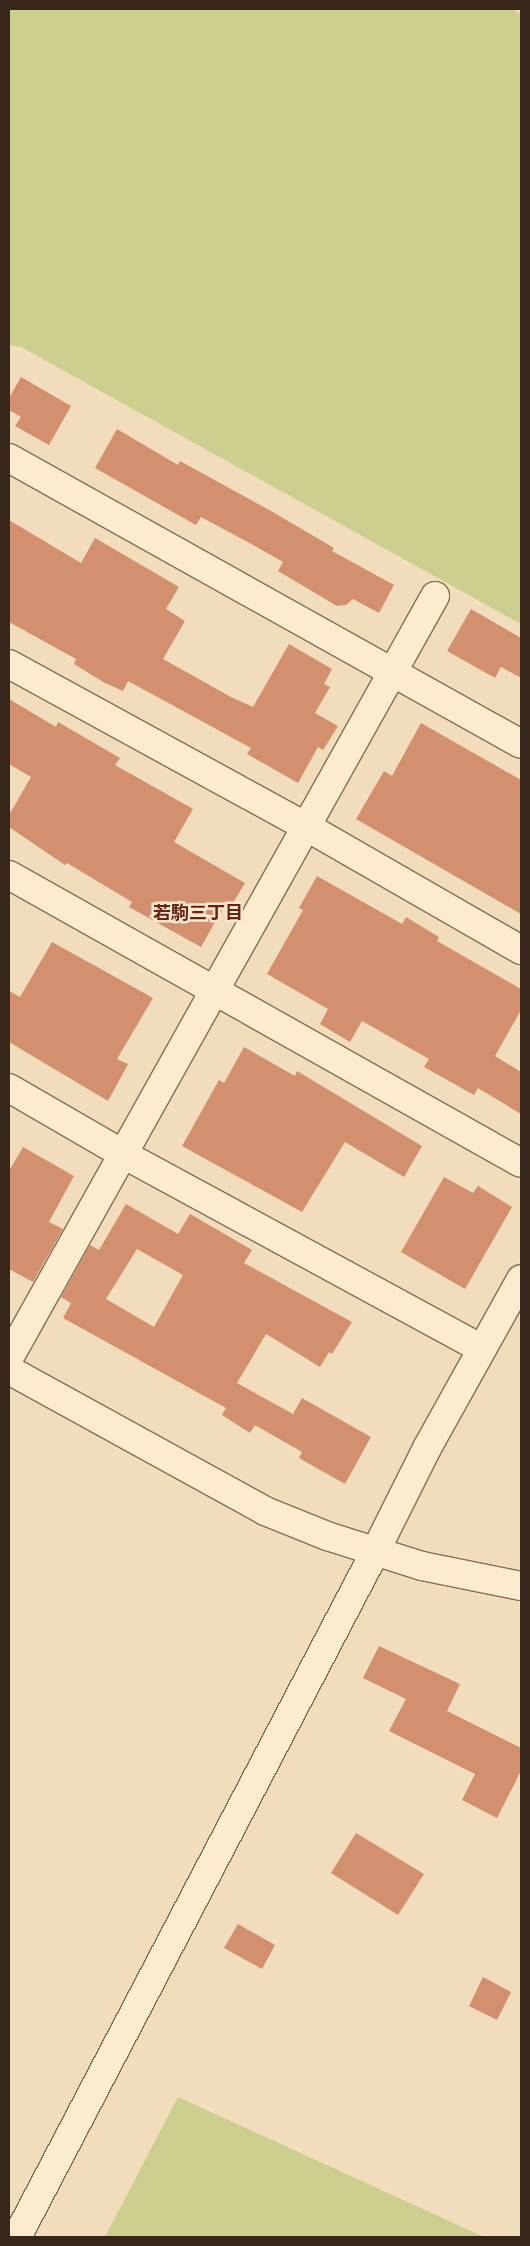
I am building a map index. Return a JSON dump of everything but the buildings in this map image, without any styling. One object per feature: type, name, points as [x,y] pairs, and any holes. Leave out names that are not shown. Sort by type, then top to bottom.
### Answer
[{"type":"street","points":[[9,458],[521,744]]},
{"type":"street","points":[[9,1358],[308,827],[435,596]]},
{"type":"street","points":[[9,664],[308,827],[521,950]]},
{"type":"street","points":[[9,875],[521,1163]]},
{"type":"street","points":[[9,1088],[123,1154],[481,1348]]},
{"type":"street","points":[[17,2237],[375,1552],[426,1448],[521,1278]]},
{"type":"street","points":[[9,1370],[265,1511],[375,1552],[422,1566],[521,1586]]},
{"type":"green space","points":[[9,9],[512,9],[521,14],[521,624],[21,347],[9,345]]},
{"type":"green space","points":[[178,2097],[484,2237],[105,2237]]},
{"type":"district","name":"若駒三丁目","points":[[198,912]]}]
